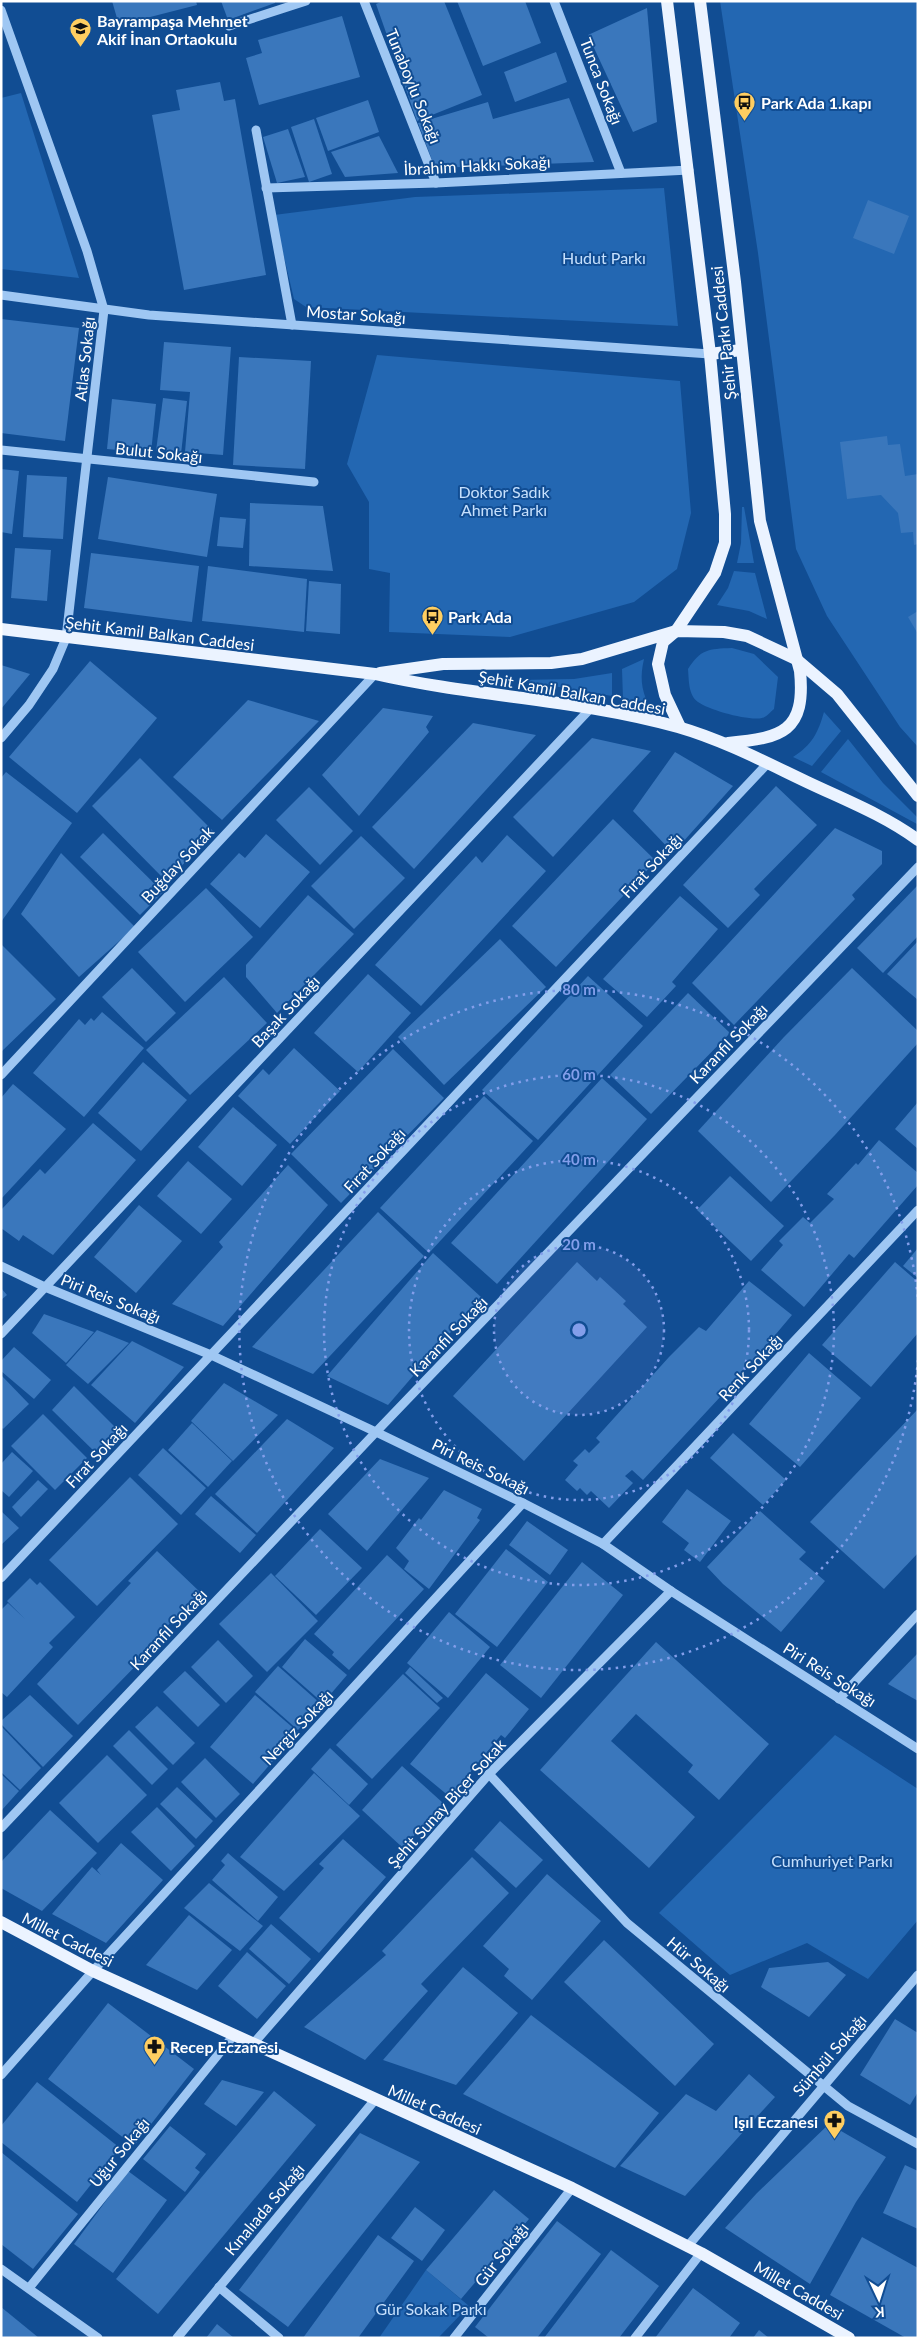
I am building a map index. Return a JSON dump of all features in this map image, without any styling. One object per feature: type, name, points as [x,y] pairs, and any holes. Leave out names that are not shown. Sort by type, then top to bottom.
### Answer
[{"type":"main road","name":"Şehir Parkı Caddesi","points":[[667,1],[710,354],[723,480],[725,543],[707,588],[676,631]]},
{"type":"main road","name":"Şehir Parkı Caddesi","points":[[700,1],[726,205],[760,521],[796,659]]},
{"type":"main road","points":[[710,354],[741,350]]},
{"type":"main road","name":"Şehit Kamil Balkan Caddesi","points":[[1,629],[375,674],[424,685],[486,692],[618,713],[680,727],[726,744],[881,816],[918,840]]},
{"type":"main road","points":[[676,631],[663,642],[658,664],[665,695],[680,727]]},
{"type":"main road","name":"Şehit Kamil Balkan Caddesi","points":[[375,674],[443,664],[551,663],[582,659],[676,631],[724,632],[747,636],[796,659],[837,694],[918,796]]},
{"type":"main road","points":[[726,744],[777,736],[791,723],[799,709],[802,694],[796,659]]},
{"type":"main road","name":"Millet Caddesi","points":[[1,1922],[93,1971],[374,2100],[572,2188],[701,2253],[849,2338]]},
{"type":"street","points":[[229,26],[306,1]]},
{"type":"street","name":"Tunaboylu Sokağı","points":[[364,1],[436,183]]},
{"type":"street","name":"Tunca Sokağı","points":[[554,1],[621,172]]},
{"type":"street","name":"Atlas Sokağı","points":[[1,10],[87,250],[104,310],[66,638],[53,669],[29,705],[1,738]]},
{"type":"street","points":[[256,130],[292,324]]},
{"type":"street","name":"İbrahim Hakkı Sokağı","points":[[266,188],[436,183],[689,170]]},
{"type":"street","name":"Mostar Sokağı","points":[[1,295],[149,315],[710,354]]},
{"type":"street","name":"Bulut Sokağı","points":[[1,450],[314,482]]},
{"type":"street","name":"Buğday Sokak","points":[[1,1075],[375,674]]},
{"type":"street","name":"Başak Sokağı","points":[[1,1334],[590,709]]},
{"type":"street","name":"Fırat Sokağı","points":[[1,1578],[768,763]]},
{"type":"street","name":"Karanfil Sokağı","points":[[1,1828],[376,1432],[918,867]]},
{"type":"street","name":"Renk Sokağı","points":[[603,1544],[918,1210]]},
{"type":"street","name":"Piri Reis Sokağı","points":[[1,1266],[46,1287],[211,1356],[376,1432],[603,1544],[671,1591],[918,1749]]},
{"type":"street","name":"Nergiz Sokağı","points":[[1,2074],[93,1971],[523,1503]]},
{"type":"street","name":"Şehit Sunay Biçer Sokak","points":[[253,2044],[489,1774],[671,1591]]},
{"type":"street","points":[[839,1698],[918,1614]]},
{"type":"street","name":"Hür Sokağı","points":[[489,1774],[627,1923],[848,2106],[918,2144]]},
{"type":"street","name":"Sümbül Sokağı","points":[[686,2247],[918,1975]]},
{"type":"street","name":"Uğur Sokağı","points":[[28,2288],[234,2035]]},
{"type":"street","name":"Kınalıada Sokağı","points":[[177,2338],[374,2100]]},
{"type":"street","name":"Gür Sokağı","points":[[454,2338],[572,2188]]},
{"type":"street","points":[[635,2338],[701,2253]]},
{"type":"street","points":[[1,2269],[98,2338]]},
{"type":"street","points":[[219,2287],[279,2338]]},
{"type":"green space","points":[[720,1],[918,1],[918,747],[900,727],[827,616],[796,549],[758,253]]},
{"type":"green space","points":[[21,93],[79,278],[1,269],[1,98]]},
{"type":"green space","name":"Hudut Parkı","points":[[664,188],[678,326],[306,307],[294,299],[274,215],[415,197]]},
{"type":"green space","name":"Doktor Sadık Ahmet Parkı","points":[[377,355],[680,381],[691,513],[677,569],[634,602],[510,637],[389,632],[390,573],[369,569],[369,502],[347,464]]},
{"type":"green space","points":[[742,507],[744,507],[754,563],[737,563],[741,543]]},
{"type":"green space","points":[[734,571],[755,573],[767,619],[749,611],[717,605],[728,588]]},
{"type":"green space","points":[[732,648],[754,654],[778,677],[774,709],[767,716],[756,719],[719,711],[703,705],[692,695],[688,669],[697,657],[706,651]]},
{"type":"green space","points":[[644,659],[642,682],[648,704],[623,699],[622,669]]},
{"type":"green space","points":[[612,673],[612,696],[518,680],[574,679]]},
{"type":"green space","points":[[824,712],[841,731],[812,766],[793,757],[810,743]]},
{"type":"green space","points":[[848,739],[883,783],[918,818],[917,824],[821,772]]},
{"type":"green space","name":"Cumhuriyet Parkı","points":[[835,1735],[918,1789],[918,1920],[868,1979],[807,1943],[730,1975],[659,1913]]},
{"type":"green space","name":"Gür Sokak Parkı","points":[[426,2270],[469,2306],[438,2338],[379,2338]]},
{"type":"building","points":[[112,1],[196,1],[197,5],[119,25]]},
{"type":"building","points":[[221,1],[275,1],[275,3],[228,20]]},
{"type":"building","points":[[383,1],[444,1],[482,95],[417,121],[376,4]]},
{"type":"building","points":[[457,1],[525,1],[541,43],[483,66]]},
{"type":"building","points":[[647,8],[657,122],[633,132],[588,35]]},
{"type":"building","points":[[342,16],[360,77],[259,105],[246,58],[262,53],[258,40]]},
{"type":"building","points":[[556,52],[567,82],[515,102],[504,72]]},
{"type":"building","points":[[220,82],[224,101],[235,99],[266,275],[184,290],[152,115],[180,110],[176,90]]},
{"type":"building","points":[[569,98],[594,162],[435,168],[418,123],[488,102],[493,119]]},
{"type":"building","points":[[368,100],[379,132],[328,151],[316,118]]},
{"type":"building","points":[[314,119],[332,174],[309,182],[291,127]]},
{"type":"building","points":[[288,129],[305,177],[277,183],[263,137]]},
{"type":"building","points":[[379,136],[398,173],[345,177],[331,152]]},
{"type":"building","points":[[868,200],[909,216],[894,254],[853,238]]},
{"type":"building","points":[[1,319],[79,328],[65,441],[1,433]]},
{"type":"building","points":[[164,342],[231,347],[223,455],[185,452],[190,392],[160,390]]},
{"type":"building","points":[[239,357],[311,361],[305,469],[233,465]]},
{"type":"building","points":[[163,398],[187,401],[181,454],[156,451]]},
{"type":"building","points":[[112,399],[156,404],[151,453],[107,449]]},
{"type":"building","points":[[887,436],[888,445],[900,444],[905,476],[918,474],[918,544],[914,545],[913,532],[901,533],[898,513],[881,495],[847,499],[840,442]]},
{"type":"building","points":[[1,469],[19,471],[12,534],[1,532]]},
{"type":"building","points":[[27,475],[67,477],[63,539],[23,537]]},
{"type":"building","points":[[108,477],[217,494],[207,557],[98,539]]},
{"type":"building","points":[[250,503],[323,506],[333,571],[249,566]]},
{"type":"building","points":[[220,517],[246,519],[243,548],[217,546]]},
{"type":"building","points":[[15,548],[51,550],[47,601],[11,598]]},
{"type":"building","points":[[91,553],[199,566],[192,622],[84,608]]},
{"type":"building","points":[[208,566],[307,579],[304,632],[202,621]]},
{"type":"building","points":[[309,581],[341,584],[340,634],[306,631]]},
{"type":"building","points":[[918,611],[918,634],[908,617]]},
{"type":"building","points":[[90,661],[157,718],[77,813],[9,757]]},
{"type":"building","points":[[1,665],[30,674],[1,709]]},
{"type":"building","points":[[248,700],[319,721],[222,820],[173,777]]},
{"type":"building","points":[[383,708],[433,716],[426,727],[429,732],[359,816],[322,775]]},
{"type":"building","points":[[473,723],[536,735],[414,869],[372,827]]},
{"type":"building","points":[[592,738],[651,751],[553,857],[513,817]]},
{"type":"building","points":[[675,752],[733,786],[673,853],[633,811]]},
{"type":"building","points":[[140,758],[215,833],[166,881],[92,806]]},
{"type":"building","points":[[6,772],[72,823],[1,922],[1,778]]},
{"type":"building","points":[[776,786],[817,825],[754,889],[760,895],[728,928],[683,885]]},
{"type":"building","points":[[309,787],[353,831],[320,865],[276,820]]},
{"type":"building","points":[[613,819],[656,861],[556,967],[512,926]]},
{"type":"building","points":[[835,828],[882,851],[882,864],[852,895],[855,899],[734,1025],[692,983]]},
{"type":"building","points":[[103,833],[163,892],[140,915],[80,857]]},
{"type":"building","points":[[266,834],[310,872],[260,928],[210,884],[239,853],[245,858]]},
{"type":"building","points":[[507,835],[546,871],[421,1006],[375,965],[476,856],[482,863]]},
{"type":"building","points":[[361,836],[405,878],[354,929],[311,886]]},
{"type":"building","points":[[61,853],[135,927],[79,977],[21,914]]},
{"type":"building","points":[[918,885],[918,936],[883,973],[857,948]]},
{"type":"building","points":[[206,888],[253,937],[185,1002],[138,952]]},
{"type":"building","points":[[308,895],[354,934],[277,1013],[246,977],[246,965]]},
{"type":"building","points":[[680,896],[718,929],[672,982],[676,986],[647,1017],[603,979]]},
{"type":"building","points":[[500,939],[546,987],[444,1085],[398,1037]]},
{"type":"building","points":[[918,941],[918,1000],[887,974]]},
{"type":"building","points":[[1,944],[56,999],[1,1052]]},
{"type":"building","points":[[132,968],[176,1013],[146,1042],[102,997]]},
{"type":"building","points":[[852,968],[918,1031],[918,1043],[835,1135],[771,1202],[698,1131],[784,1037]]},
{"type":"building","points":[[368,974],[411,1013],[358,1072],[314,1033]]},
{"type":"building","points":[[588,976],[643,1026],[538,1140],[482,1090]]},
{"type":"building","points":[[224,977],[267,1023],[190,1095],[146,1050]]},
{"type":"building","points":[[688,993],[730,1033],[651,1114],[610,1075]]},
{"type":"building","points":[[102,1012],[144,1048],[84,1117],[33,1073],[79,1019],[85,1025],[91,1018],[94,1021]]},
{"type":"building","points":[[294,1048],[340,1091],[290,1144],[238,1096],[263,1069],[269,1075]]},
{"type":"building","points":[[393,1049],[444,1098],[341,1203],[291,1154]]},
{"type":"building","points":[[143,1062],[187,1100],[141,1151],[98,1113]]},
{"type":"building","points":[[602,1078],[647,1119],[497,1284],[451,1243]]},
{"type":"building","points":[[13,1084],[66,1129],[1,1199],[1,1098]]},
{"type":"building","points":[[484,1096],[533,1141],[429,1253],[380,1208]]},
{"type":"building","points":[[918,1102],[918,1149],[895,1129]]},
{"type":"building","points":[[233,1107],[277,1145],[242,1186],[198,1147]]},
{"type":"building","points":[[93,1123],[136,1160],[53,1255],[23,1235],[19,1241],[1,1228],[1,1210],[40,1169],[45,1174]]},
{"type":"building","points":[[879,1140],[918,1173],[918,1185],[854,1258],[849,1254],[804,1307],[761,1270],[783,1245],[779,1241],[803,1217],[810,1223],[834,1199],[827,1194],[856,1163],[858,1165]]},
{"type":"building","points":[[188,1161],[232,1199],[201,1234],[157,1196]]},
{"type":"building","points":[[288,1165],[328,1205],[223,1326],[172,1304],[223,1247],[219,1242]]},
{"type":"building","points":[[730,1176],[784,1226],[751,1261],[697,1210]]},
{"type":"building","points":[[139,1205],[182,1241],[136,1293],[94,1257]]},
{"type":"building","points":[[378,1212],[424,1256],[313,1374],[252,1347]]},
{"type":"building","points":[[918,1248],[918,1278],[903,1266]]},
{"type":"building","points":[[433,1253],[481,1297],[388,1405],[327,1376]]},
{"type":"building","points":[[577,1262],[597,1281],[600,1277],[626,1301],[623,1304],[647,1327],[524,1461],[453,1396]]},
{"type":"building","points":[[895,1262],[918,1282],[918,1333],[871,1387],[822,1345]]},
{"type":"building","points":[[749,1281],[792,1315],[748,1367],[643,1480],[632,1470],[625,1476],[633,1483],[609,1508],[591,1491],[587,1495],[580,1488],[577,1491],[565,1480],[578,1465],[573,1461],[585,1449],[589,1453],[600,1442],[596,1438],[669,1357],[699,1327],[706,1331]]},
{"type":"building","points":[[1,1288],[7,1295],[1,1300]]},
{"type":"building","points":[[44,1314],[94,1332],[66,1363],[32,1333]]},
{"type":"building","points":[[97,1330],[129,1343],[88,1384],[66,1365]]},
{"type":"building","points":[[132,1341],[184,1367],[135,1423],[91,1385]]},
{"type":"building","points":[[14,1347],[51,1380],[34,1399],[1,1371],[1,1361]]},
{"type":"building","points":[[809,1353],[861,1398],[800,1467],[749,1424]]},
{"type":"building","points":[[1,1375],[29,1404],[3,1429],[1,1427]]},
{"type":"building","points":[[224,1383],[278,1415],[233,1461],[191,1421]]},
{"type":"building","points":[[74,1386],[120,1432],[98,1455],[52,1410]]},
{"type":"building","points":[[918,1409],[918,1553],[884,1589],[810,1522]]},
{"type":"building","points":[[43,1414],[87,1458],[55,1490],[11,1446]]},
{"type":"building","points":[[287,1419],[334,1448],[257,1533],[215,1494]]},
{"type":"building","points":[[192,1423],[232,1461],[208,1487],[168,1450]]},
{"type":"building","points":[[733,1433],[786,1480],[763,1505],[710,1458]]},
{"type":"building","points":[[163,1448],[206,1488],[181,1515],[138,1475]]},
{"type":"building","points":[[12,1452],[33,1471],[9,1497],[1,1490],[1,1464]]},
{"type":"building","points":[[380,1459],[429,1478],[367,1551],[328,1514]]},
{"type":"building","points":[[130,1477],[178,1524],[97,1606],[49,1560]]},
{"type":"building","points":[[38,1480],[48,1489],[21,1517],[12,1507]]},
{"type":"building","points":[[687,1489],[731,1521],[700,1562],[684,1550],[689,1543],[662,1522]]},
{"type":"building","points":[[444,1490],[482,1509],[477,1518],[480,1520],[429,1589],[404,1569],[409,1561],[396,1548]]},
{"type":"building","points":[[211,1496],[256,1535],[240,1553],[195,1514]]},
{"type":"building","points":[[1,1511],[19,1528],[1,1545]]},
{"type":"building","points":[[760,1511],[806,1552],[799,1559],[825,1581],[781,1632],[723,1584],[707,1567]]},
{"type":"building","points":[[527,1521],[568,1550],[550,1575],[509,1545]]},
{"type":"building","points":[[320,1529],[362,1568],[316,1615],[275,1576]]},
{"type":"building","points":[[506,1549],[548,1582],[497,1647],[455,1614]]},
{"type":"building","points":[[157,1551],[200,1592],[149,1645],[153,1648],[78,1725],[37,1684],[131,1583],[128,1581]]},
{"type":"building","points":[[387,1555],[424,1589],[349,1670],[332,1655],[334,1652],[314,1634]]},
{"type":"building","points":[[582,1562],[623,1595],[541,1698],[500,1665]]},
{"type":"building","points":[[271,1573],[318,1621],[267,1672],[219,1624]]},
{"type":"building","points":[[30,1578],[37,1585],[40,1582],[75,1617],[49,1643],[53,1647],[7,1697],[1,1692],[1,1610],[8,1603],[25,1619],[7,1601]]},
{"type":"building","points":[[449,1612],[490,1647],[448,1698],[407,1663]]},
{"type":"building","points":[[305,1639],[347,1675],[323,1703],[282,1667]]},
{"type":"building","points":[[218,1640],[253,1676],[226,1703],[191,1667]]},
{"type":"building","points":[[656,1642],[769,1744],[719,1800],[688,1772],[693,1765],[636,1714],[611,1741],[695,1817],[649,1868],[540,1770]]},
{"type":"building","points":[[918,1653],[918,1701],[888,1684]]},
{"type":"building","points":[[278,1666],[321,1704],[298,1730],[255,1692]]},
{"type":"building","points":[[410,1667],[443,1698],[437,1703],[405,1673]]},
{"type":"building","points":[[185,1671],[220,1705],[198,1727],[163,1692]]},
{"type":"building","points":[[486,1673],[529,1709],[505,1738],[501,1735],[450,1797],[410,1764]]},
{"type":"building","points":[[403,1674],[440,1708],[372,1779],[336,1745]]},
{"type":"building","points":[[30,1695],[73,1736],[43,1767],[1,1724],[1,1721]]},
{"type":"building","points":[[255,1695],[298,1732],[253,1784],[210,1747]]},
{"type":"building","points":[[157,1706],[195,1743],[173,1765],[135,1727]]},
{"type":"building","points":[[1,1726],[41,1768],[20,1790],[1,1772]]},
{"type":"building","points":[[129,1730],[168,1769],[152,1785],[113,1746]]},
{"type":"building","points":[[330,1748],[368,1784],[349,1805],[311,1769]]},
{"type":"building","points":[[107,1755],[147,1795],[98,1843],[59,1803]]},
{"type":"building","points":[[205,1758],[240,1794],[216,1818],[181,1782]]},
{"type":"building","points":[[402,1766],[443,1803],[403,1848],[362,1810]]},
{"type":"building","points":[[314,1773],[360,1816],[284,1891],[240,1857]]},
{"type":"building","points":[[1,1774],[19,1791],[1,1811]]},
{"type":"building","points":[[177,1787],[213,1821],[196,1839],[160,1804]]},
{"type":"building","points":[[157,1807],[195,1846],[171,1871],[131,1832]]},
{"type":"building","points":[[50,1810],[97,1853],[42,1911],[1,1888],[1,1862]]},
{"type":"building","points":[[500,1821],[543,1860],[516,1888],[474,1850]]},
{"type":"building","points":[[343,1839],[386,1877],[319,1953],[279,1918],[324,1868],[319,1864]]},
{"type":"building","points":[[121,1843],[163,1880],[106,1943],[52,1914],[92,1867],[101,1875],[97,1870]]},
{"type":"building","points":[[228,1853],[278,1897],[258,1921],[212,1880],[225,1865],[221,1861]]},
{"type":"building","points":[[472,1857],[509,1893],[421,1984],[428,1991],[365,2060],[304,2027],[386,1955],[382,1951]]},
{"type":"building","points":[[547,1874],[601,1921],[532,2000],[504,1976],[509,1969],[483,1946]]},
{"type":"building","points":[[209,1883],[263,1926],[240,1951],[184,1908]]},
{"type":"building","points":[[189,1915],[232,1950],[197,1990],[146,1965]]},
{"type":"building","points":[[271,1924],[311,1959],[289,1984],[249,1949]]},
{"type":"building","points":[[604,1940],[714,2044],[675,2086],[564,1982]]},
{"type":"building","points":[[247,1952],[286,1986],[257,2019],[218,1986]]},
{"type":"building","points":[[828,1962],[846,1975],[809,2017],[761,1987],[769,1968]]},
{"type":"building","points":[[463,1967],[518,2013],[456,2085],[383,2060]]},
{"type":"building","points":[[108,2003],[194,2069],[134,2146],[48,2079]]},
{"type":"building","points":[[531,2015],[659,2113],[615,2168],[463,2094]]},
{"type":"building","points":[[895,2019],[918,2033],[918,2092],[910,2105],[860,2075]]},
{"type":"building","points":[[749,2074],[775,2097],[685,2196],[620,2166],[686,2094],[716,2111]]},
{"type":"building","points":[[222,2080],[264,2092],[236,2126],[204,2104]]},
{"type":"building","points":[[37,2082],[120,2148],[77,2202],[1,2142],[1,2126]]},
{"type":"building","points":[[274,2091],[316,2125],[158,2314],[116,2279]]},
{"type":"building","points":[[829,2124],[886,2157],[856,2202],[810,2284],[725,2228],[757,2193]]},
{"type":"building","points":[[170,2126],[206,2154],[195,2168],[200,2172],[185,2192],[143,2159]]},
{"type":"building","points":[[360,2133],[420,2162],[288,2327],[239,2290]]},
{"type":"building","points":[[1,2152],[78,2214],[33,2269],[1,2244]]},
{"type":"building","points":[[905,2165],[918,2171],[918,2229],[883,2213]]},
{"type":"building","points":[[128,2171],[167,2200],[113,2273],[74,2244]]},
{"type":"building","points":[[494,2190],[529,2219],[461,2299],[426,2270]]},
{"type":"building","points":[[415,2207],[445,2230],[422,2261],[391,2238]]},
{"type":"building","points":[[557,2221],[601,2254],[537,2338],[489,2338],[475,2327]]},
{"type":"building","points":[[378,2235],[414,2261],[358,2338],[303,2338]]},
{"type":"building","points":[[862,2237],[918,2268],[918,2338],[906,2338],[830,2295]]},
{"type":"building","points":[[611,2250],[659,2286],[619,2338],[544,2338]]},
{"type":"building","points":[[693,2288],[740,2323],[729,2338],[655,2338]]},
{"type":"building","points":[[1,2307],[39,2338],[1,2338]]},
{"type":"building","points":[[217,2324],[234,2338],[206,2338]]},
{"type":"building","points":[[759,2330],[769,2338],[753,2338]]},
{"type":"place","name":"Bayrampaşa Mehmet Akif İnan Ortaokulu","points":[[81,48]]},
{"type":"place","name":"Park Ada 1.kapı","points":[[745,121]]},
{"type":"place","name":"Park Ada","points":[[432,635]]},
{"type":"place","name":"Recep Eczanesi","points":[[154,2065]]},
{"type":"place","name":"Işıl Eczanesi","points":[[834,2140]]}]
